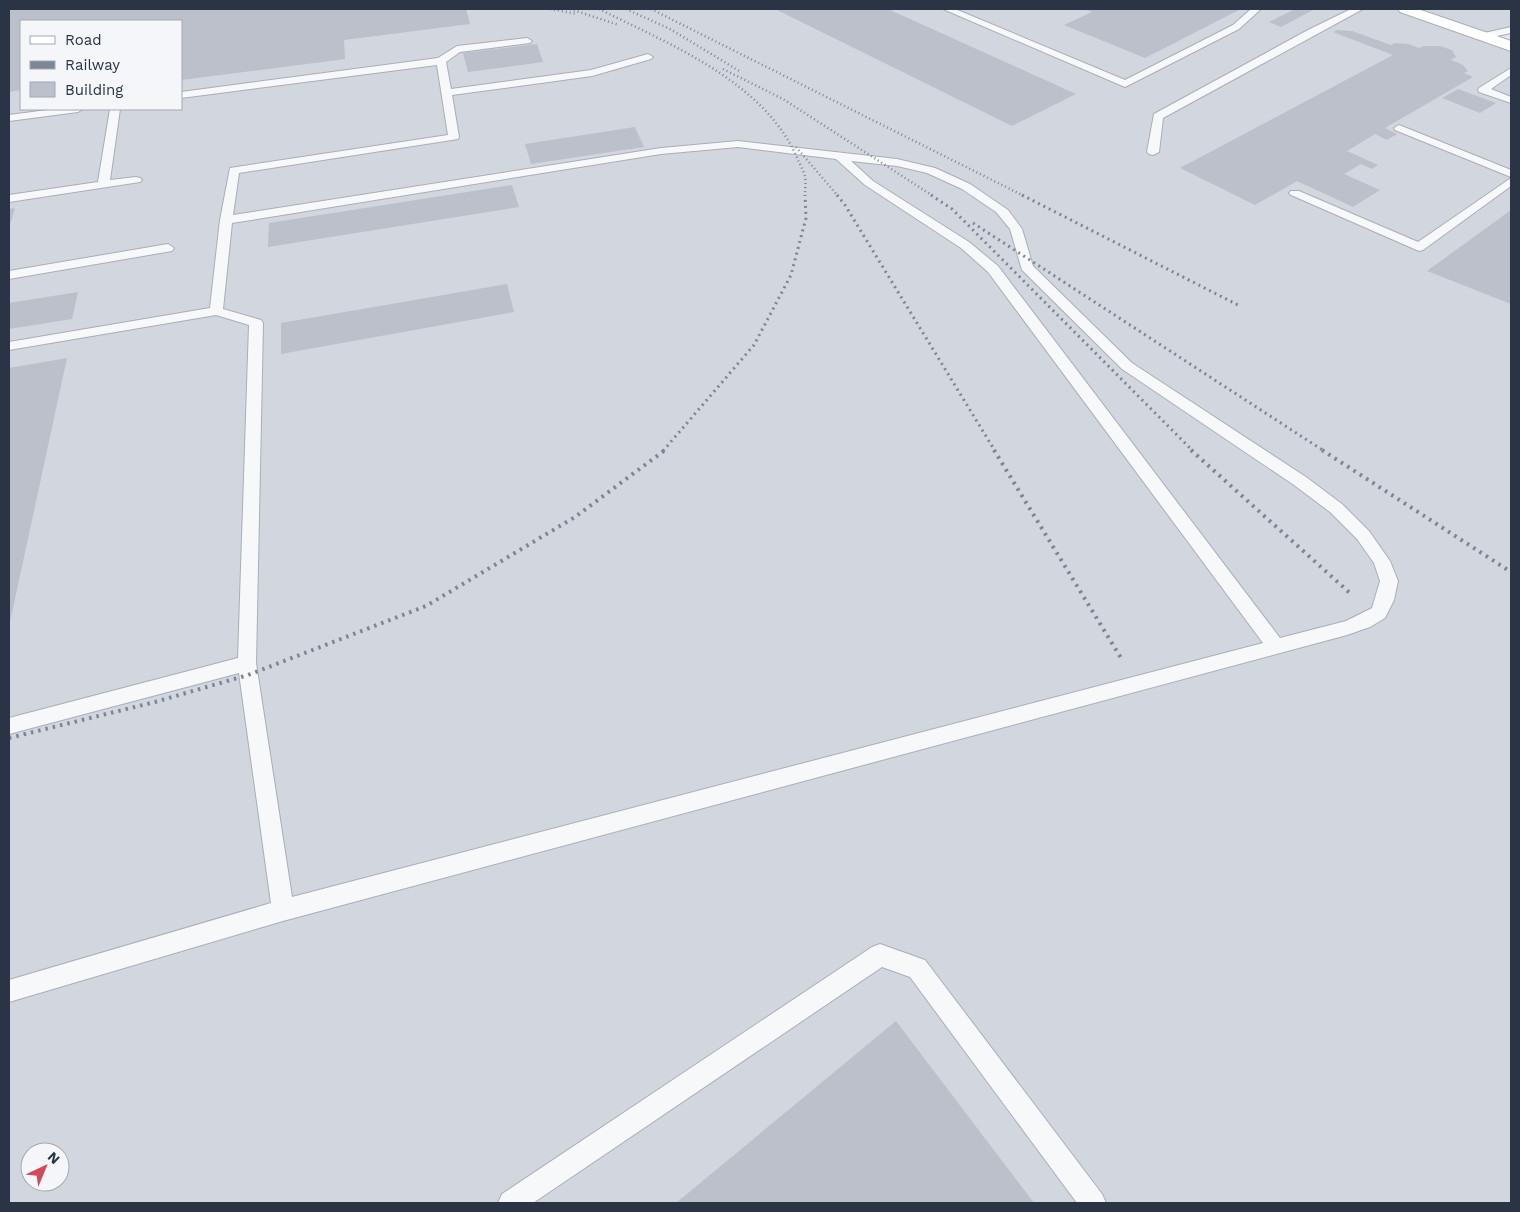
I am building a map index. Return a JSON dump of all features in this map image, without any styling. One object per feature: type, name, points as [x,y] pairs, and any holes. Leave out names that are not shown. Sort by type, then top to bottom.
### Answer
[{"type":"street","points":[[1405,9],[1511,46]]},
{"type":"lane","points":[[948,9],[1125,84],[1236,27],[1256,9]]},
{"type":"lane","points":[[1153,152],[1158,116],[1311,32],[1358,9]]},
{"type":"lane","points":[[1482,36],[1511,30]]},
{"type":"lane","points":[[182,95],[441,61],[457,49],[527,41]]},
{"type":"lane","points":[[446,93],[592,73],[648,57]]},
{"type":"lane","points":[[216,311],[226,220],[234,170],[454,137],[441,61]]},
{"type":"lane","points":[[1511,71],[1482,90],[1511,100]]},
{"type":"lane","points":[[9,118],[70,110]]},
{"type":"lane","points":[[103,185],[115,110]]},
{"type":"lane","points":[[1399,128],[1511,174]]},
{"type":"lane","points":[[9,991],[283,910],[1347,628],[1364,622],[1379,613],[1385,600],[1389,581],[1382,561],[1363,535],[1336,508],[1300,480],[1127,366],[1027,267],[1018,234],[1012,222],[995,206],[949,176],[924,167],[760,145],[710,145],[661,151],[226,220]]},
{"type":"lane","points":[[839,156],[868,183],[965,245],[993,269],[1276,646]]},
{"type":"lane","points":[[9,199],[136,180]]},
{"type":"lane","points":[[1295,193],[1419,247],[1511,181]]},
{"type":"lane","points":[[9,274],[168,248]]},
{"type":"lane","points":[[9,346],[216,311],[256,324],[247,663],[283,910]]},
{"type":"lane","points":[[9,726],[247,663]]},
{"type":"lane","points":[[512,1203],[880,955],[917,968],[1093,1203]]},
{"type":"shaded area","points":[[9,9],[1511,9],[1511,27],[1489,33],[1511,40],[1511,1203],[9,1203]]},
{"type":"building","points":[[9,9],[466,9],[470,24],[344,40],[345,59],[182,80],[182,20],[20,20],[20,90],[9,92]]},
{"type":"building","points":[[775,9],[888,9],[1076,94],[1012,126]]},
{"type":"building","points":[[1084,9],[1239,10],[1145,58],[1064,25],[1092,12]]},
{"type":"building","points":[[1295,9],[1315,9],[1281,27],[1269,22]]},
{"type":"building","points":[[1337,30],[1352,31],[1391,45],[1395,43],[1408,44],[1419,48],[1424,46],[1440,46],[1452,50],[1456,57],[1451,60],[1463,65],[1468,71],[1464,73],[1473,77],[1385,128],[1397,134],[1387,140],[1375,134],[1347,151],[1378,165],[1372,169],[1361,164],[1344,174],[1380,190],[1353,207],[1297,181],[1255,205],[1180,168],[1393,55],[1333,32]]},
{"type":"building","points":[[537,44],[543,62],[468,72],[463,53]]},
{"type":"building","points":[[1458,89],[1496,103],[1480,113],[1442,98]]},
{"type":"building","points":[[635,127],[644,147],[531,164],[525,144]]},
{"type":"building","points":[[512,185],[519,207],[268,247],[269,223]]},
{"type":"building","points":[[15,208],[9,228],[9,209]]},
{"type":"building","points":[[1511,210],[1511,304],[1427,271]]},
{"type":"building","points":[[507,284],[514,312],[281,354],[281,323]]},
{"type":"building","points":[[78,292],[72,319],[9,329],[9,303]]},
{"type":"building","points":[[67,358],[10,622],[9,622],[9,368]]},
{"type":"building","points":[[896,1021],[1034,1203],[676,1203]]},
{"type":"railway","points":[[550,9],[577,14]]},
{"type":"railway","points":[[570,9],[619,25]]},
{"type":"railway","points":[[599,9],[655,36],[713,68],[763,108],[783,133],[802,168],[805,179],[805,195]]},
{"type":"railway","points":[[626,9],[670,29],[741,72]]},
{"type":"railway","points":[[651,9],[1024,196]]},
{"type":"railway","points":[[723,69],[783,99],[933,196]]},
{"type":"railway","points":[[796,147],[838,196]]},
{"type":"railway","points":[[663,451],[754,345],[791,275],[806,218],[805,195]]},
{"type":"railway","points":[[837,195],[845,205],[995,451]]},
{"type":"railway","points":[[931,195],[952,209],[1193,451]]},
{"type":"railway","points":[[1022,195],[1240,306]]},
{"type":"railway","points":[[973,223],[1324,451]]},
{"type":"railway","points":[[9,738],[155,702],[248,675],[426,606],[575,517],[665,450]]},
{"type":"railway","points":[[994,450],[1121,658]]},
{"type":"railway","points":[[1191,450],[1351,594]]},
{"type":"railway","points":[[1322,450],[1511,572]]}]
